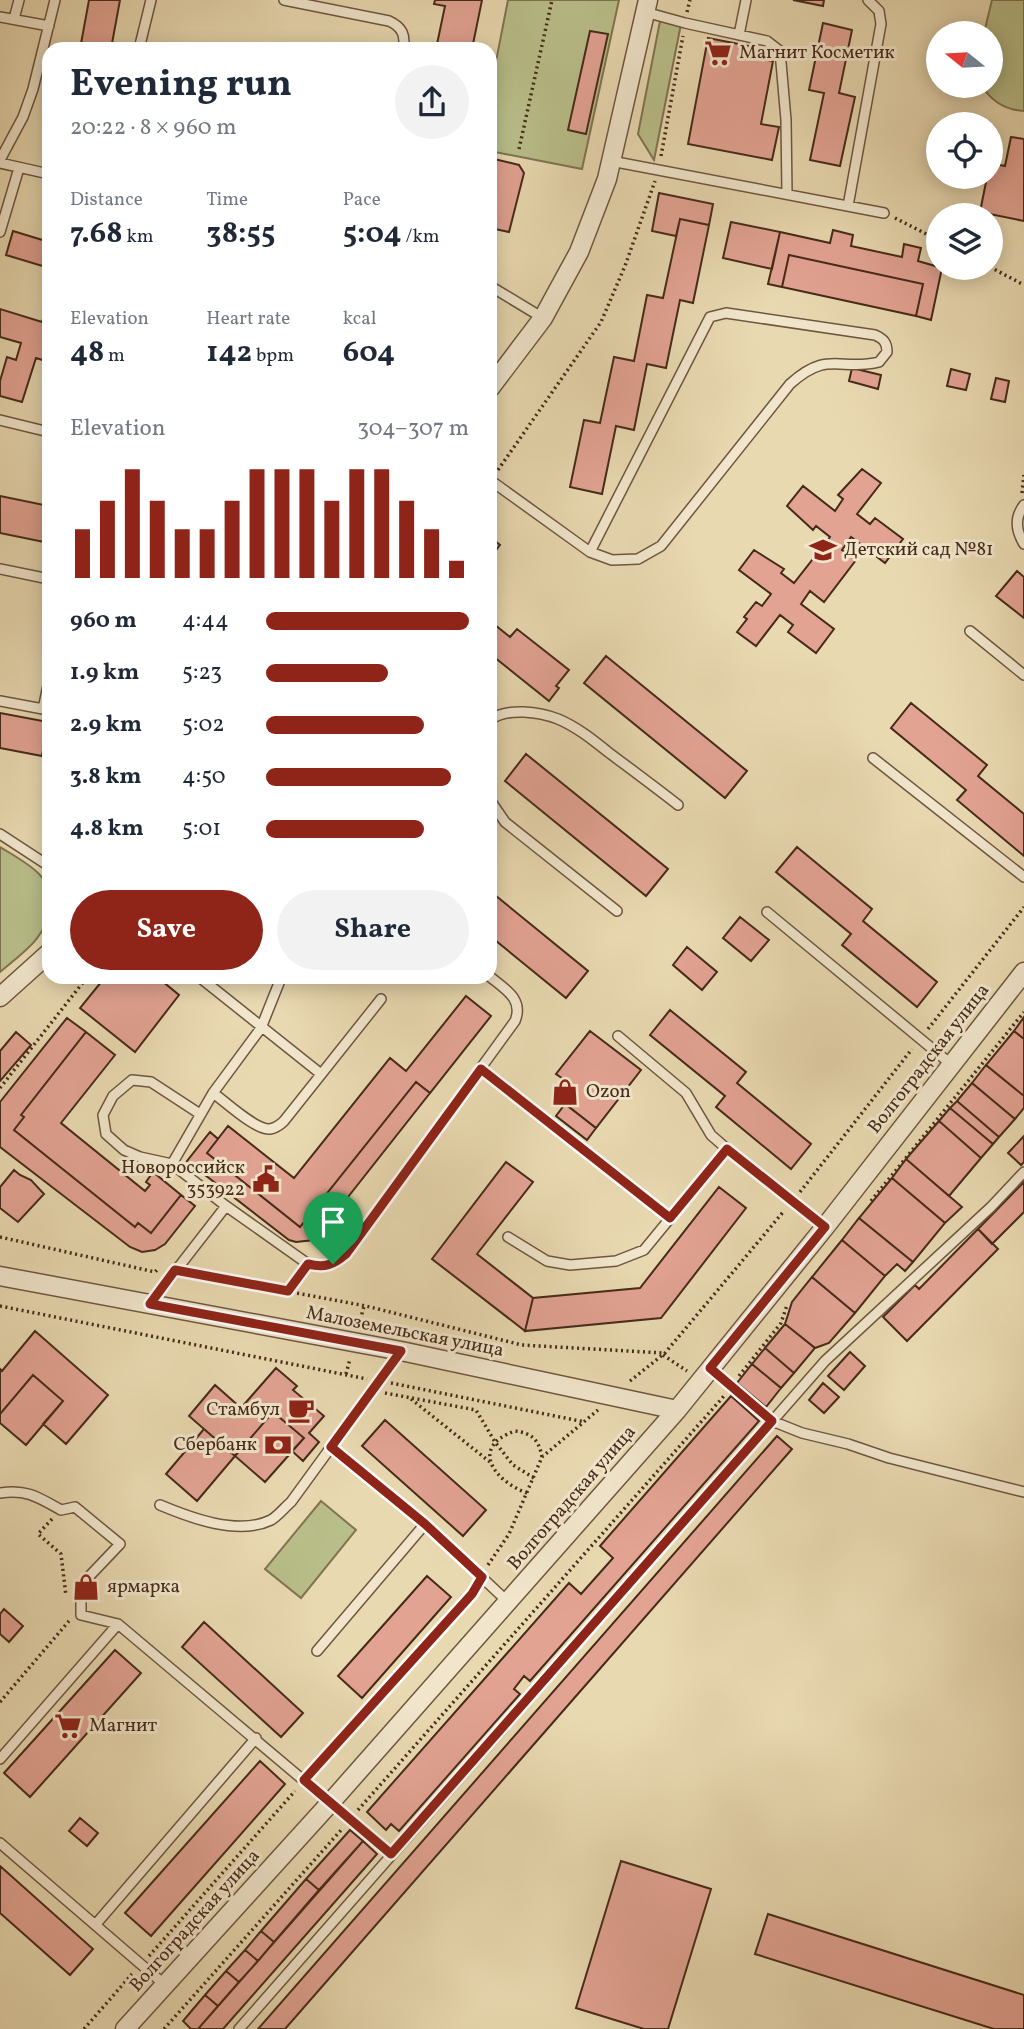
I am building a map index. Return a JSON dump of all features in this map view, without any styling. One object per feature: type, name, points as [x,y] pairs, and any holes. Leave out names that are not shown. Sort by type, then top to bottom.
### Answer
[{"type":"street","points":[[497,379],[542,318],[579,252],[607,179],[647,6]]},
{"type":"street","points":[[0,998],[42,959]]},
{"type":"street","name":"Волгоградская улица","points":[[125,2029],[331,1802],[677,1410],[1023,975]]},
{"type":"street","name":"Малоземельская улица","points":[[0,1276],[401,1351],[677,1410]]},
{"type":"lane","points":[[14,19],[19,0]]},
{"type":"lane","points":[[45,42],[55,0]]},
{"type":"lane","points":[[141,42],[151,0]]},
{"type":"lane","points":[[284,0],[389,20],[398,25],[404,34],[403,42]]},
{"type":"lane","points":[[739,35],[746,0]]},
{"type":"lane","points":[[848,206],[881,24],[878,11],[867,0]]},
{"type":"lane","points":[[647,6],[685,23],[774,45],[782,60],[787,194]]},
{"type":"lane","points":[[0,17],[49,26]]},
{"type":"lane","points":[[42,51],[26,108],[0,161],[42,173]]},
{"type":"lane","points":[[611,161],[884,213]]},
{"type":"lane","points":[[0,232],[19,168]]},
{"type":"lane","points":[[497,290],[542,318]]},
{"type":"lane","points":[[497,485],[590,552],[612,560],[638,559],[662,546],[790,384],[817,365],[879,362],[887,352],[887,344],[876,335],[726,313],[710,317],[590,552]]},
{"type":"lane","points":[[0,420],[42,430]]},
{"type":"lane","points":[[1024,505],[1016,523],[1019,537],[1024,544]]},
{"type":"lane","points":[[0,569],[42,578]]},
{"type":"lane","points":[[970,631],[1024,675]]},
{"type":"lane","points":[[0,701],[42,709]]},
{"type":"lane","points":[[497,716],[513,712],[537,713],[557,718],[577,728],[678,805]]},
{"type":"lane","points":[[873,758],[1024,877]]},
{"type":"lane","points":[[497,810],[505,822],[617,911]]},
{"type":"lane","points":[[0,834],[42,861]]},
{"type":"lane","points":[[767,912],[952,1065]]},
{"type":"lane","points":[[200,1114],[151,1082],[132,1080],[113,1096],[103,1115],[106,1133],[124,1150],[140,1157],[172,1164],[308,1264],[320,1267],[333,1264],[346,1254],[515,1021],[517,1002],[497,983]]},
{"type":"lane","points":[[208,984],[321,1074]]},
{"type":"lane","points":[[172,1164],[213,1093],[261,1028],[279,984]]},
{"type":"lane","points":[[213,1093],[257,1125],[267,1129],[276,1128],[285,1121],[381,999]]},
{"type":"lane","points":[[618,1035],[687,1093],[711,1135],[825,1227]]},
{"type":"lane","points":[[481,1069],[670,1218]]},
{"type":"lane","points":[[508,1237],[547,1261],[570,1265],[616,1261],[644,1250],[727,1149]]},
{"type":"lane","points":[[239,2029],[825,1361],[990,1208],[1024,1172]]},
{"type":"lane","points":[[150,1304],[226,1206]]},
{"type":"lane","points":[[160,1505],[198,1521],[220,1524],[249,1525],[271,1520],[291,1502],[401,1351]]},
{"type":"lane","points":[[710,1368],[772,1421],[802,1433],[1024,1492]]},
{"type":"lane","points":[[331,1447],[425,1524],[508,1602]]},
{"type":"lane","points":[[0,1493],[17,1491],[32,1494],[61,1510],[75,1507],[120,1544],[81,1585],[81,1615],[118,1624],[391,1854]]},
{"type":"lane","points":[[317,1651],[425,1524]]},
{"type":"lane","points":[[0,1759],[118,1624]]},
{"type":"lane","points":[[96,1924],[256,1738]]},
{"type":"lane","points":[[0,1843],[166,1985]]},
{"type":"path","points":[[519,149],[552,0]]},
{"type":"path","points":[[497,470],[601,321],[625,266],[658,170],[690,0]]},
{"type":"path","points":[[884,213],[926,234]]},
{"type":"path","points":[[1003,274],[1024,285]]},
{"type":"path","points":[[639,1372],[665,1353],[793,1201],[1024,907]]},
{"type":"path","points":[[0,1088],[82,984]]},
{"type":"path","points":[[866,1206],[1024,1012]]},
{"type":"path","points":[[0,1237],[155,1272],[161,1268],[175,1270],[366,1306],[522,1345],[665,1353]]},
{"type":"path","points":[[288,1291],[308,1264]]},
{"type":"path","points":[[164,2029],[731,1386],[781,1323],[788,1304]]},
{"type":"path","points":[[0,1306],[585,1422],[542,1457],[509,1534],[472,1594],[84,2029]]},
{"type":"path","points":[[373,1390],[476,1410]]},
{"type":"path","points":[[410,1398],[492,1464]]},
{"type":"path","points":[[479,1400],[476,1410],[495,1442],[513,1465],[534,1478]]},
{"type":"path","points":[[527,1493],[512,1488],[499,1478],[492,1464],[491,1450],[495,1442],[515,1431],[528,1434],[537,1441],[542,1457]]},
{"type":"path","points":[[0,1702],[69,1622],[61,1554],[38,1534],[61,1510]]},
{"type":"green space","points":[[508,0],[619,0],[582,169],[497,152],[497,56]]},
{"type":"green space","points":[[992,0],[1024,0],[1024,111],[1011,109],[991,98],[1003,98],[1003,21],[987,21]]},
{"type":"green space","points":[[660,21],[681,24],[654,160],[638,134]]},
{"type":"green space","points":[[0,847],[26,863],[42,878],[42,930],[33,943],[0,972]]},
{"type":"green space","points":[[321,1501],[356,1530],[301,1598],[265,1569]]},
{"type":"building","points":[[89,0],[120,0],[112,42],[81,42]]},
{"type":"building","points":[[435,0],[482,0],[473,42],[437,42],[445,6],[434,4]]},
{"type":"building","points":[[793,0],[824,0],[823,6]]},
{"type":"building","points":[[823,23],[852,30],[839,93],[855,97],[840,166],[810,160],[824,93],[809,90]]},
{"type":"building","points":[[590,31],[608,34],[586,134],[568,130]]},
{"type":"building","points":[[708,38],[749,46],[747,56],[773,61],[761,124],[779,127],[772,160],[688,144]]},
{"type":"building","points":[[1011,137],[1024,139],[1024,221],[1003,217],[1003,203],[982,203],[985,189],[1003,189]]},
{"type":"building","points":[[497,160],[519,165],[524,173],[509,232],[497,229]]},
{"type":"building","points":[[659,193],[713,204],[709,225],[680,219],[676,236],[652,231]]},
{"type":"building","points":[[680,219],[709,225],[693,303],[680,300],[666,368],[647,364],[634,430],[616,426],[602,494],[570,487],[584,420],[600,423],[614,357],[634,361],[647,295],[663,298]]},
{"type":"building","points":[[731,222],[780,232],[772,269],[723,258]]},
{"type":"building","points":[[833,230],[853,235],[851,246],[902,257],[904,244],[921,248],[918,261],[926,263],[926,280],[939,280],[931,320],[916,316],[923,284],[789,255],[782,287],[768,284],[780,232],[830,243]]},
{"type":"building","points":[[13,231],[42,240],[42,266],[6,255]]},
{"type":"building","points":[[789,255],[923,284],[916,316],[782,287]]},
{"type":"building","points":[[0,309],[42,322],[42,360],[36,358],[22,402],[0,396],[0,381],[7,357],[16,360],[21,343],[0,337]]},
{"type":"building","points":[[852,368],[881,375],[878,389],[849,381]]},
{"type":"building","points":[[951,369],[970,374],[966,390],[947,386]]},
{"type":"building","points":[[996,378],[1009,381],[1005,402],[991,399]]},
{"type":"building","points":[[862,469],[881,483],[857,514],[870,524],[875,518],[903,539],[885,563],[851,537],[842,550],[856,560],[824,602],[810,591],[801,604],[834,629],[816,653],[788,632],[793,625],[780,615],[756,646],[737,632],[747,619],[744,617],[756,602],[762,606],[771,594],[739,570],[754,550],[784,569],[781,573],[794,583],[830,537],[816,526],[813,530],[787,506],[803,486],[835,511],[843,499],[838,495]]},
{"type":"building","points":[[0,496],[42,505],[42,542],[0,533]]},
{"type":"building","points":[[1017,571],[1024,577],[1024,618],[996,596]]},
{"type":"building","points":[[497,627],[510,637],[517,629],[569,670],[556,686],[559,688],[549,701],[497,659]]},
{"type":"building","points":[[606,656],[747,771],[725,798],[584,683]]},
{"type":"building","points":[[911,703],[987,765],[978,776],[1024,814],[1024,856],[957,800],[966,790],[891,728]]},
{"type":"building","points":[[0,713],[42,721],[42,756],[0,748]]},
{"type":"building","points":[[526,754],[668,869],[646,896],[505,781]]},
{"type":"building","points":[[797,847],[872,909],[863,921],[937,982],[917,1007],[842,945],[851,934],[776,872]]},
{"type":"building","points":[[497,897],[588,971],[566,998],[497,942]]},
{"type":"building","points":[[740,917],[769,940],[751,961],[723,938]]},
{"type":"building","points":[[687,947],[717,972],[702,990],[673,965]]},
{"type":"building","points":[[100,984],[166,984],[179,995],[135,1052],[80,1008]]},
{"type":"building","points":[[466,996],[491,1016],[430,1093],[416,1082],[300,1227],[207,1153],[228,1126],[294,1178],[390,1058],[406,1071]]},
{"type":"building","points":[[670,1010],[746,1072],[737,1083],[811,1144],[791,1169],[716,1107],[725,1096],[650,1035]]},
{"type":"building","points":[[1024,1017],[1024,1039],[1014,1031]]},
{"type":"building","points":[[67,1018],[86,1032],[21,1115],[24,1117],[14,1130],[135,1227],[138,1223],[151,1233],[181,1195],[195,1206],[165,1244],[155,1250],[142,1252],[130,1247],[0,1147],[0,1102]]},
{"type":"building","points":[[590,1031],[641,1070],[596,1128],[554,1095],[566,1081],[556,1074]]},
{"type":"building","points":[[1014,1031],[1024,1039],[1024,1096],[986,1065]]},
{"type":"building","points":[[16,1032],[31,1045],[0,1081],[0,1051]]},
{"type":"building","points":[[86,1032],[115,1055],[61,1123],[145,1191],[150,1185],[146,1182],[153,1172],[181,1195],[151,1233],[138,1223],[135,1227],[14,1130],[24,1117],[21,1115]]},
{"type":"building","points":[[986,1065],[1024,1096],[1024,1108],[1015,1119],[972,1083]]},
{"type":"building","points":[[416,1082],[430,1093],[314,1240],[289,1240],[187,1161],[210,1132],[218,1139],[207,1153],[300,1227]]},
{"type":"building","points":[[972,1083],[1015,1119],[999,1137],[957,1101]]},
{"type":"building","points":[[957,1101],[999,1137],[993,1144],[950,1108]]},
{"type":"building","points":[[565,1104],[596,1128],[587,1140],[556,1116]]},
{"type":"building","points":[[950,1108],[993,1144],[981,1158],[939,1121]]},
{"type":"building","points":[[939,1121],[981,1158],[949,1196],[906,1159]]},
{"type":"building","points":[[1024,1136],[1024,1162],[1021,1165],[1008,1153]]},
{"type":"building","points":[[906,1159],[962,1207],[945,1223],[892,1178]]},
{"type":"building","points":[[506,1162],[533,1182],[477,1254],[533,1298],[525,1331],[432,1259]]},
{"type":"building","points":[[14,1170],[31,1180],[44,1194],[18,1222],[0,1208],[0,1187]]},
{"type":"building","points":[[892,1178],[945,1223],[913,1262],[859,1218]]},
{"type":"building","points":[[1024,1182],[1024,1212],[992,1244],[978,1229]]},
{"type":"building","points":[[719,1187],[746,1208],[661,1318],[525,1331],[533,1298],[640,1288]]},
{"type":"building","points":[[859,1218],[913,1262],[905,1271],[897,1264],[885,1276],[842,1240]]},
{"type":"building","points":[[978,1229],[998,1249],[907,1341],[883,1317],[915,1285],[919,1289]]},
{"type":"building","points":[[842,1240],[885,1276],[855,1313],[812,1277]]},
{"type":"building","points":[[812,1277],[855,1313],[829,1343],[815,1348],[785,1324],[792,1302]]},
{"type":"building","points":[[785,1324],[815,1348],[794,1373],[765,1348]]},
{"type":"building","points":[[35,1331],[108,1395],[66,1444],[43,1424],[63,1401],[33,1375],[0,1414],[0,1369],[2,1371]]},
{"type":"building","points":[[765,1348],[794,1373],[781,1388],[752,1364]]},
{"type":"building","points":[[850,1352],[865,1366],[844,1390],[828,1376]]},
{"type":"building","points":[[752,1364],[781,1388],[766,1407],[737,1383]]},
{"type":"building","points":[[276,1368],[297,1386],[293,1390],[324,1416],[309,1433],[319,1442],[303,1461],[292,1451],[304,1438],[273,1412],[235,1456],[189,1416],[215,1385],[241,1408]]},
{"type":"building","points":[[33,1375],[63,1401],[26,1445],[0,1423],[0,1414]]},
{"type":"building","points":[[823,1383],[839,1397],[824,1413],[809,1400]]},
{"type":"building","points":[[731,1396],[759,1421],[530,1681],[524,1676],[514,1689],[520,1694],[399,1831],[391,1824],[386,1830],[367,1812],[569,1583],[581,1594],[613,1558],[600,1546]]},
{"type":"building","points":[[273,1412],[304,1438],[265,1482],[235,1456]]},
{"type":"building","points":[[385,1420],[486,1510],[463,1536],[362,1446]]},
{"type":"building","points":[[204,1429],[235,1456],[197,1501],[166,1474]]},
{"type":"building","points":[[777,1436],[792,1449],[285,2029],[258,2029]]},
{"type":"building","points":[[427,1576],[451,1597],[362,1698],[338,1676]]},
{"type":"building","points":[[4,1609],[23,1626],[9,1642],[0,1634],[0,1614]]},
{"type":"building","points":[[204,1622],[303,1713],[281,1737],[182,1647]]},
{"type":"building","points":[[115,1650],[141,1673],[30,1797],[4,1773]]},
{"type":"building","points":[[260,1761],[285,1784],[151,1936],[125,1913]]},
{"type":"building","points":[[80,1818],[98,1833],[87,1846],[69,1831]]},
{"type":"building","points":[[350,1830],[363,1841],[319,1890],[306,1879]]},
{"type":"building","points":[[363,1841],[377,1854],[223,2029],[198,2029]]},
{"type":"building","points":[[621,1861],[711,1889],[668,2029],[644,2029],[576,2008]]},
{"type":"building","points":[[0,1866],[93,1949],[70,1975],[0,1913]]},
{"type":"building","points":[[306,1879],[319,1890],[274,1942],[261,1931]]},
{"type":"building","points":[[768,1914],[1024,1995],[1024,2029],[994,2029],[755,1954]]},
{"type":"building","points":[[261,1931],[274,1942],[258,1961],[245,1950]]},
{"type":"building","points":[[245,1950],[258,1961],[239,1982],[226,1971]]},
{"type":"building","points":[[226,1971],[239,1982],[218,2006],[205,1995]]},
{"type":"building","points":[[205,1995],[218,2006],[198,2029],[191,2029],[183,2021]]},
{"type":"place","name":"Магнит Косметик","points":[[718,53]]},
{"type":"place","name":"Детский сад №81","points":[[823,550]]},
{"type":"place","name":"Ozon","points":[[565,1092]]},
{"type":"place","name":"Новороссийск 353922","points":[[266,1179]]},
{"type":"place","name":"Стамбул","points":[[301,1410]]},
{"type":"place","name":"Сбербанк","points":[[278,1445]]},
{"type":"place","name":"ярмарка","points":[[86,1587]]},
{"type":"place","name":"Магнит","points":[[68,1726]]},
{"type":"route","points":[[481,1069],[670,1218],[727,1149],[825,1227],[710,1368],[772,1421],[391,1854],[304,1780],[472,1594],[482,1577],[425,1524],[331,1447],[401,1351],[150,1304],[175,1270],[288,1291],[308,1264],[320,1267],[333,1264],[346,1254],[481,1069]]}]
